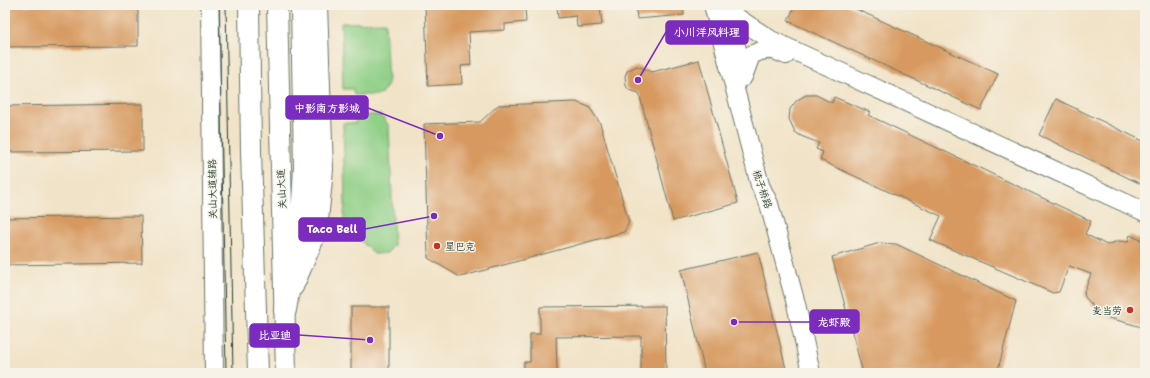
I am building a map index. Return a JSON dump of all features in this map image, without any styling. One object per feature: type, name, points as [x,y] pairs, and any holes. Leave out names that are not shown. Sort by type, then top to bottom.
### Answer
[{"type":"highway","points":[[285,310],[303,203],[305,167],[302,5]]},
{"type":"main road","points":[[249,5],[251,152],[258,373]]},
{"type":"main road","name":"关山大道","points":[[277,5],[286,373]]},
{"type":"street","name":"关山大道辅路","points":[[210,5],[214,373]]},
{"type":"street","points":[[285,310],[318,231],[324,169],[318,5]]},
{"type":"street","points":[[722,6],[771,40],[1145,212]]},
{"type":"street","name":"梳子桥路","points":[[722,6],[771,182],[781,210],[820,373]]},
{"type":"street","name":"梳子桥路","points":[[722,6],[760,185],[769,204],[796,304],[811,373]]},
{"type":"street","points":[[743,77],[751,55],[763,49],[776,50],[1145,221]]},
{"type":"green space","points":[[385,22],[388,85],[380,95],[354,95],[353,89],[343,89],[341,23]]},
{"type":"green space","points":[[356,115],[381,115],[389,126],[394,245],[387,253],[374,254],[343,223],[345,205],[343,123],[356,123]]},
{"type":"building","points":[[5,5],[138,5],[138,46],[5,47]]},
{"type":"building","points":[[425,5],[525,5],[526,22],[505,24],[505,30],[469,32],[471,65],[461,66],[462,84],[428,86]]},
{"type":"building","points":[[557,5],[600,5],[602,25],[577,27],[576,16],[558,18]]},
{"type":"building","points":[[636,5],[683,5],[684,15],[637,19]]},
{"type":"building","points":[[795,5],[847,5],[998,74],[981,110],[788,21]]},
{"type":"building","points":[[699,60],[738,203],[673,221],[639,93],[629,90],[626,86],[625,76],[627,71],[637,66],[652,72]]},
{"type":"building","points":[[806,95],[816,95],[832,103],[834,97],[870,112],[868,115],[1091,221],[1085,234],[1107,245],[1118,241],[1128,242],[1130,235],[1145,242],[1145,328],[1095,314],[1096,310],[1085,297],[1084,292],[1091,274],[1069,266],[1059,292],[1053,293],[930,240],[941,216],[820,160],[823,152],[816,149],[819,143],[795,132],[789,119],[790,109],[797,100]]},
{"type":"building","points":[[1056,99],[1145,142],[1145,186],[1039,135]]},
{"type":"building","points":[[576,102],[589,107],[600,123],[629,222],[624,232],[460,277],[428,258],[424,124],[480,122],[498,105]]},
{"type":"building","points":[[143,104],[143,151],[5,152],[5,106]]},
{"type":"building","points":[[141,216],[142,263],[5,265],[5,218]]},
{"type":"building","points":[[880,243],[896,244],[1016,301],[997,373],[863,373],[832,257]]},
{"type":"building","points":[[758,252],[787,373],[705,373],[681,270]]},
{"type":"building","points":[[665,306],[666,373],[641,373],[641,336],[556,337],[557,373],[524,373],[524,362],[530,362],[530,334],[540,334],[540,307]]},
{"type":"building","points":[[351,307],[389,307],[389,373],[351,373]]},
{"type":"tram line","points":[[219,5],[226,373]]},
{"type":"tram line","points":[[226,5],[233,373]]},
{"type":"place","name":"小川洋风料理","points":[[638,80]]},
{"type":"place","name":"中影南方影城","points":[[440,136]]},
{"type":"place","name":"Taco Bell","points":[[434,216]]},
{"type":"place","name":"星巴克","points":[[437,246]]},
{"type":"place","name":"麦当劳","points":[[1130,310]]},
{"type":"place","name":"龙虾殿","points":[[734,322]]},
{"type":"place","name":"比亚迪","points":[[370,340]]}]
